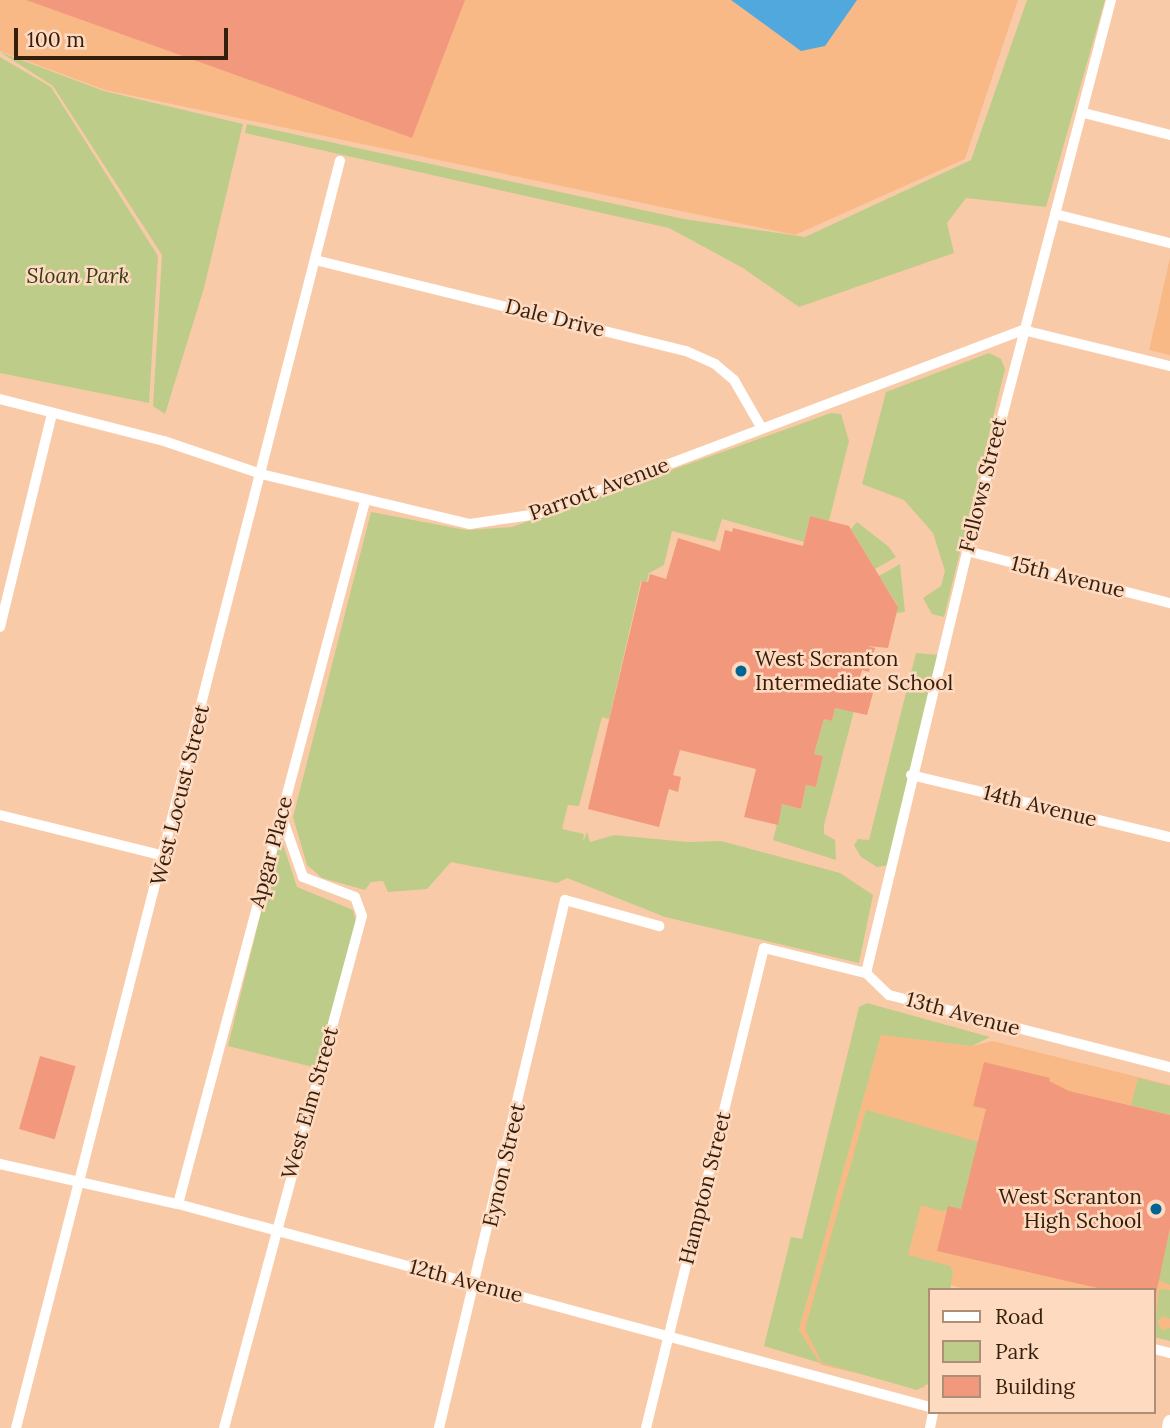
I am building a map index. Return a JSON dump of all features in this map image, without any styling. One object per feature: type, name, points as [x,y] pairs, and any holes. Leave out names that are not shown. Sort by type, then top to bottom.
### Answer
[{"type":"street","name":"Fellows Street","points":[[866,973],[911,775],[967,551],[1023,330],[1084,113],[1111,0]]},
{"type":"street","points":[[1084,113],[1170,135]]},
{"type":"street","name":"West Locust Street","points":[[16,1428],[340,161]]},
{"type":"street","points":[[1055,214],[1170,243]]},
{"type":"street","name":"Dale Drive","points":[[315,260],[686,351],[715,365],[734,380],[747,395],[761,427]]},
{"type":"street","points":[[1023,330],[1170,366]]},
{"type":"street","name":"Parrott Avenue","points":[[0,399],[164,440],[261,474],[365,501],[460,522],[498,523],[537,514],[1023,330]]},
{"type":"street","points":[[0,627],[52,413]]},
{"type":"street","name":"Apgar Place","points":[[178,1204],[365,501]]},
{"type":"street","name":"15th Avenue","points":[[967,551],[1170,603]]},
{"type":"street","name":"14th Avenue","points":[[911,775],[1170,837]]},
{"type":"street","points":[[0,815],[164,856]]},
{"type":"street","name":"West Elm Street","points":[[224,1428],[274,1232],[362,916],[355,897],[303,877],[281,815]]},
{"type":"street","name":"Eynon Street","points":[[439,1428],[476,1284],[565,900],[659,926]]},
{"type":"street","name":"13th Avenue","points":[[764,948],[866,973],[889,995],[1170,1067]]},
{"type":"street","name":"Hampton Street","points":[[646,1428],[764,948]]},
{"type":"street","name":"12th Avenue","points":[[0,1164],[178,1204],[928,1406]]},
{"type":"street","points":[[1169,1428],[1170,1422]]},
{"type":"shaded area","points":[[0,0],[1018,0],[965,159],[795,235],[105,90],[0,51]]},
{"type":"shaded area","points":[[1170,258],[1170,355],[1149,350]]},
{"type":"shaded area","points":[[881,1034],[972,1046],[993,1041],[1170,1085],[1170,1341],[1156,1338],[1156,1288],[961,1288],[951,1285],[950,1288],[928,1288],[928,1378],[924,1388],[821,1365],[799,1330]]},
{"type":"green space","points":[[1027,0],[1105,0],[1046,207],[966,198],[947,223],[954,253],[799,307],[743,268],[669,228],[245,133],[247,124],[684,219],[805,237],[971,160]]},
{"type":"green space","points":[[0,52],[104,91],[243,124],[204,288],[165,414],[153,406],[162,255],[53,86]]},
{"type":"green space","name":"Sloan Park","points":[[0,57],[51,87],[158,256],[149,403],[0,373]]},
{"type":"green space","points":[[989,353],[1001,359],[1005,369],[944,617],[932,614],[923,598],[941,586],[945,571],[933,533],[904,500],[862,484],[886,392]]},
{"type":"green space","points":[[831,413],[841,414],[849,441],[829,521],[810,516],[804,542],[722,519],[715,542],[672,531],[664,565],[649,573],[647,582],[641,581],[609,719],[602,717],[579,806],[568,805],[562,829],[584,834],[583,842],[587,832],[590,842],[614,835],[687,842],[721,841],[840,873],[873,895],[859,963],[665,917],[567,878],[557,883],[451,862],[427,889],[388,892],[383,881],[371,882],[365,890],[322,878],[307,865],[293,817],[371,512],[466,530],[512,527]]},
{"type":"green space","points":[[857,522],[889,547],[896,557],[875,569],[851,529]]},
{"type":"green space","points":[[900,564],[905,612],[896,613],[898,606],[879,576]]},
{"type":"green space","points":[[916,653],[939,655],[889,865],[877,867],[861,857],[854,845],[858,839],[869,840]]},
{"type":"green space","points":[[835,708],[854,711],[824,825],[824,834],[835,840],[836,860],[773,840],[782,804],[801,809],[806,785],[816,787],[823,756],[814,754],[824,719],[832,721]]},
{"type":"green space","points":[[280,835],[297,887],[353,910],[356,921],[317,1068],[228,1046]]},
{"type":"green space","points":[[867,1003],[990,1037],[972,1046],[881,1035],[799,1330],[820,1363],[764,1346],[791,1237],[802,1239],[859,1007]]},
{"type":"green space","points":[[1138,1078],[1170,1086],[1170,1115],[1131,1105]]},
{"type":"green space","points":[[866,1110],[978,1142],[961,1209],[941,1211],[921,1205],[908,1255],[950,1266],[953,1272],[950,1288],[928,1288],[928,1384],[917,1390],[822,1363],[805,1329]]},
{"type":"green space","points":[[1170,1230],[1170,1285],[1158,1280]]},
{"type":"green space","points":[[1159,1289],[1170,1290],[1170,1319],[1163,1316],[1157,1322],[1162,1330],[1170,1328],[1170,1341],[1156,1338]]},
{"type":"water","points":[[731,0],[857,0],[825,46],[801,51]]},
{"type":"building","points":[[26,0],[465,0],[412,138]]},
{"type":"building","name":"West Scranton Intermediate School","points":[[810,516],[849,526],[898,607],[888,648],[867,646],[875,648],[869,672],[862,670],[856,690],[873,693],[867,715],[835,708],[832,721],[824,719],[814,754],[823,756],[816,787],[806,785],[801,809],[782,804],[778,825],[744,817],[756,769],[680,750],[673,775],[681,777],[678,792],[669,789],[659,827],[588,809],[642,581],[648,582],[650,574],[666,579],[678,538],[720,551],[725,530],[732,532],[733,528],[803,546]]},
{"type":"building","points":[[40,1056],[76,1066],[55,1139],[19,1129]]},
{"type":"building","name":"West Scranton High School","points":[[984,1062],[1050,1078],[1049,1081],[1069,1091],[1170,1115],[1170,1228],[1156,1294],[1156,1288],[1097,1288],[937,1251],[948,1206],[961,1209],[986,1109],[973,1106]]},
{"type":"place","name":"West Scranton Intermediate School","points":[[741,671]]},
{"type":"place","name":"West Scranton High School","points":[[1156,1209]]}]
